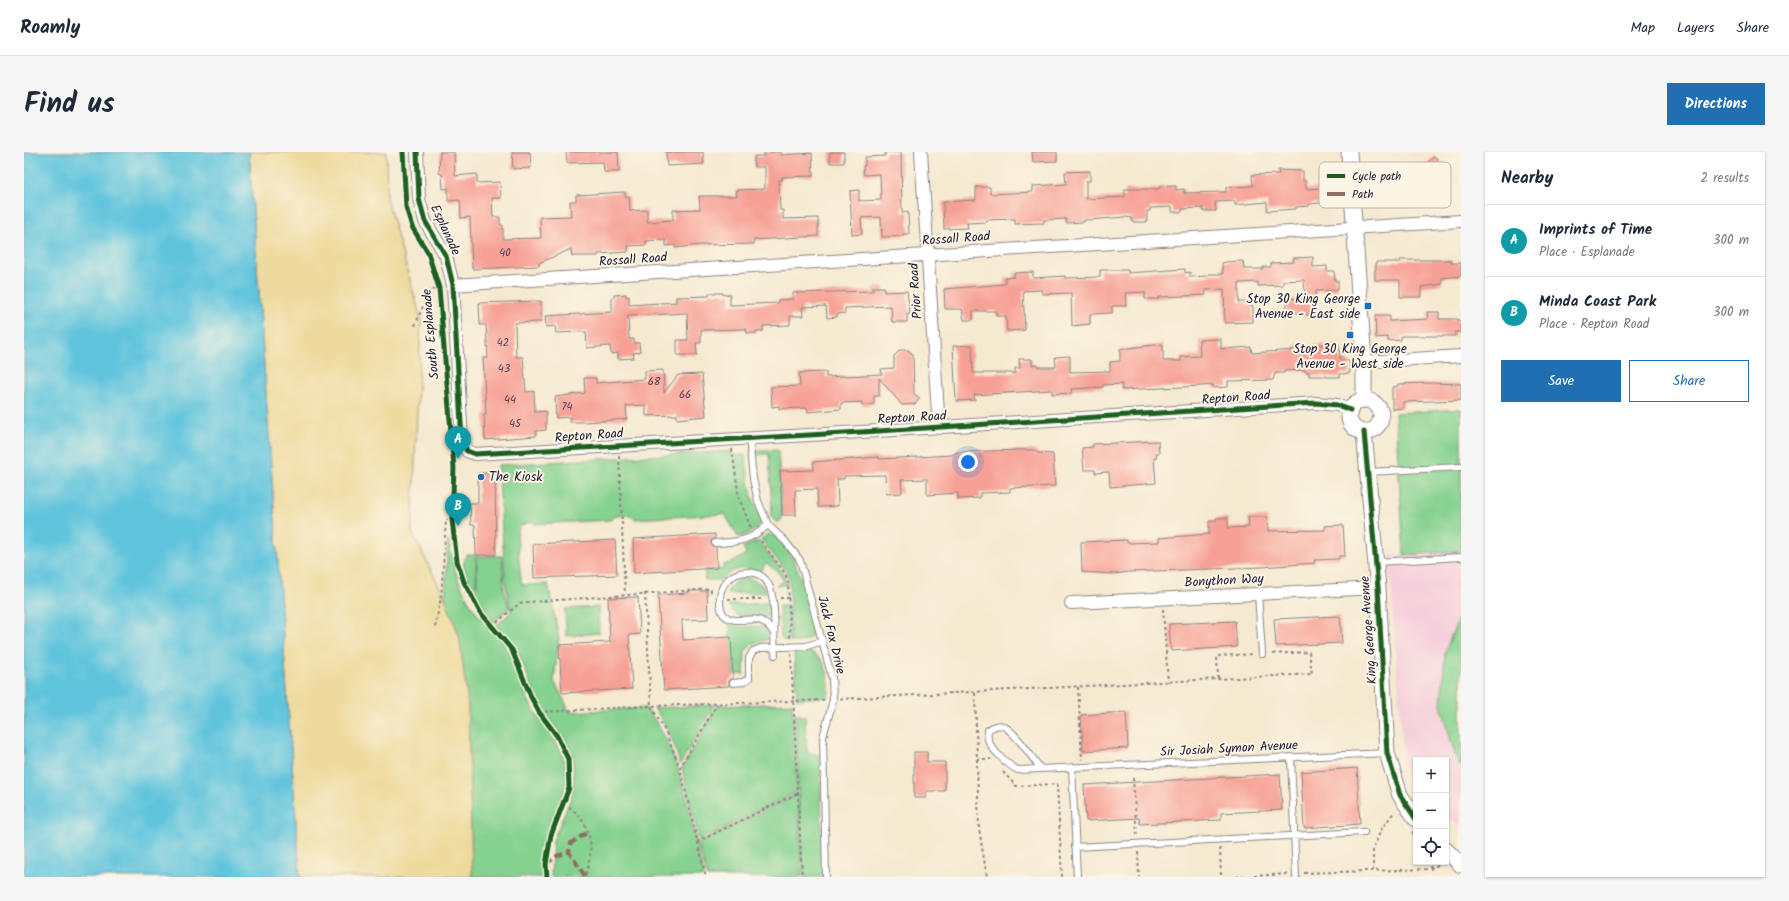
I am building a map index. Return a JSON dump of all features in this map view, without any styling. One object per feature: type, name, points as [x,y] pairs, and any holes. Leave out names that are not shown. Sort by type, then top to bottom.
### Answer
[{"type":"street","name":"Esplanade","points":[[417,152],[419,198],[426,221],[446,256],[453,285],[462,441],[467,451],[475,454]]},
{"type":"street","name":"Prior Road","points":[[921,152],[939,428]]},
{"type":"street","points":[[1349,152],[1350,162]]},
{"type":"street","points":[[1353,208],[1364,362],[1364,400]]},
{"type":"street","name":"Rossall Road","points":[[453,285],[1461,221]]},
{"type":"street","points":[[1364,362],[1461,356]]},
{"type":"street","points":[[1364,400],[1375,403],[1381,412],[1381,418],[1377,427],[1373,431],[1364,432],[1356,430],[1349,422],[1350,410],[1354,404],[1364,400]]},
{"type":"street","name":"Repton Road","points":[[475,454],[749,437],[939,428],[1316,404],[1337,405],[1350,410]]},
{"type":"street","name":"King George Avenue","points":[[1364,432],[1378,588],[1387,753],[1400,795],[1413,814]]},
{"type":"street","name":"Bonython Way","points":[[1071,603],[1378,588]]},
{"type":"street","points":[[1449,853],[1461,865]]},
{"type":"lane","name":"Jack Fox Drive","points":[[749,437],[753,479],[758,500],[768,525],[785,541],[800,560],[832,678],[832,700],[823,737],[826,877]]},
{"type":"lane","points":[[1368,472],[1461,466]]},
{"type":"lane","points":[[715,543],[742,541],[757,535],[768,525]]},
{"type":"lane","points":[[1376,562],[1461,558]]},
{"type":"lane","points":[[773,632],[765,623],[758,620],[730,619],[724,615],[720,600],[722,584],[729,577],[740,572],[750,572],[764,578],[770,587],[773,598],[775,655]]},
{"type":"lane","points":[[1258,594],[1262,654]]},
{"type":"lane","points":[[734,683],[743,682],[748,678],[749,658],[753,651],[761,648],[806,646],[823,641]]},
{"type":"lane","name":"Sir Josiah Symon Avenue","points":[[1041,769],[1009,730],[1002,726],[994,726],[988,730],[987,738],[990,744],[1010,767],[1018,770],[1041,769],[1072,767],[1387,753]]},
{"type":"lane","points":[[1291,757],[1296,875]]},
{"type":"lane","points":[[1072,767],[1077,877]]},
{"type":"lane","points":[[1075,847],[1364,832]]},
{"type":"path","points":[[415,326],[429,291],[453,285]]},
{"type":"path","points":[[619,445],[625,594]]},
{"type":"path","points":[[435,627],[441,598],[446,520],[453,523],[452,512]]},
{"type":"path","points":[[492,626],[520,603],[625,594],[711,589],[711,600],[788,598]]},
{"type":"path","points":[[646,593],[651,706],[666,733],[680,768],[706,877]]},
{"type":"path","points":[[1162,598],[1168,682]]},
{"type":"path","points":[[488,622],[497,632]]},
{"type":"path","points":[[538,710],[832,700],[1312,674]]},
{"type":"path","points":[[1078,687],[1082,762]]},
{"type":"path","points":[[975,693],[979,829],[988,870],[987,877]]},
{"type":"path","points":[[680,768],[717,704]]},
{"type":"path","points":[[538,710],[543,717]]},
{"type":"path","points":[[977,759],[992,759]]},
{"type":"path","points":[[1002,770],[1016,786],[1057,784],[1062,877]]},
{"type":"path","points":[[1133,778],[1137,838]]},
{"type":"path","points":[[697,842],[798,793]]},
{"type":"path","points":[[561,810],[565,801],[585,824],[590,839],[591,850],[585,877]]},
{"type":"path","points":[[1373,871],[1373,849],[1382,828],[1395,811]]},
{"type":"path","points":[[1219,840],[1221,877]]},
{"type":"path","points":[[1138,851],[1139,877]]},
{"type":"path","points":[[1430,869],[1431,865]]},
{"type":"path","points":[[1236,877],[1430,869],[1437,865]]},
{"type":"shaded area","points":[[1461,551],[1461,826],[1449,819],[1449,757],[1413,757],[1413,790],[1404,768],[1389,556]]},
{"type":"green space","points":[[1461,409],[1461,551],[1404,555],[1395,413]]},
{"type":"green space","points":[[778,450],[782,519],[777,523],[770,515],[772,511],[769,454],[755,455],[755,451]]},
{"type":"green space","points":[[731,451],[731,455],[745,455],[752,497],[762,521],[752,532],[745,535],[738,537],[725,514],[634,519],[630,515],[616,516],[610,520],[535,524],[532,521],[520,526],[517,534],[521,582],[523,585],[548,584],[559,638],[554,681],[570,712],[646,708],[659,726],[677,767],[690,811],[704,877],[551,877],[553,840],[571,798],[574,782],[573,762],[568,744],[546,715],[535,695],[518,652],[496,626],[511,612],[505,579],[498,465]]},
{"type":"green space","points":[[768,534],[778,539],[786,548],[800,574],[813,628],[811,636],[806,640],[791,642],[789,578],[786,571],[761,539]]},
{"type":"green space","points":[[448,539],[452,559],[462,589],[481,619],[506,646],[513,660],[527,698],[553,736],[562,753],[566,771],[566,781],[562,799],[543,848],[542,877],[472,877],[468,706],[459,636],[445,598]]},
{"type":"green space","points":[[759,541],[783,573],[787,585],[776,586],[784,581],[777,571],[766,563],[761,571],[745,568],[732,571],[721,580],[705,580],[705,570],[723,569],[723,565],[733,562],[746,554],[743,547]]},
{"type":"green space","points":[[466,555],[476,555],[476,584],[472,590],[463,566]]},
{"type":"green space","points":[[477,556],[502,556],[504,588],[509,608],[493,622],[473,591],[477,587]]},
{"type":"green space","points":[[744,578],[757,582],[767,592],[727,594],[733,583]]},
{"type":"green space","points":[[769,603],[770,614],[764,618],[758,616],[736,615],[728,605]]},
{"type":"green space","points":[[779,606],[788,606],[790,642],[783,640],[781,636]]},
{"type":"green space","points":[[598,607],[599,633],[566,636],[565,609]]},
{"type":"green space","points":[[1461,611],[1461,767],[1455,755],[1441,705],[1445,652]]},
{"type":"green space","points":[[729,624],[737,627],[763,626],[769,633],[767,640],[754,643],[745,651],[744,674],[733,675]]},
{"type":"green space","points":[[810,652],[816,655],[824,664],[829,684],[828,697],[797,699],[794,653]]},
{"type":"green space","points":[[792,703],[797,792],[699,840],[682,768],[717,706]]},
{"type":"green space","points":[[714,705],[680,765],[676,749],[670,735],[654,708]]},
{"type":"green space","points":[[795,713],[805,717],[807,752],[820,755],[823,877],[803,877]]},
{"type":"green space","points":[[798,794],[801,877],[707,877],[698,843]]},
{"type":"sand","points":[[249,152],[386,152],[387,200],[421,319],[412,532],[445,598],[459,636],[468,706],[472,877],[300,877]]},
{"type":"water","points":[[24,152],[249,152],[300,877],[24,877]]},
{"type":"building","points":[[440,152],[454,152],[455,176],[477,174],[477,183],[500,182],[501,198],[492,198],[493,217],[500,217],[500,225],[503,225],[503,239],[541,238],[540,217],[571,216],[570,201],[576,201],[576,195],[625,192],[625,197],[629,197],[630,211],[647,210],[647,222],[673,220],[673,210],[700,209],[699,196],[737,196],[736,190],[765,189],[765,167],[754,167],[754,156],[764,156],[764,152],[781,152],[781,155],[812,153],[813,176],[782,177],[782,180],[779,180],[780,210],[783,210],[783,219],[818,218],[818,236],[754,240],[754,244],[700,245],[675,248],[675,245],[666,246],[666,240],[646,241],[646,245],[628,246],[628,252],[598,254],[598,256],[572,256],[571,249],[539,263],[539,266],[472,269],[470,217],[461,218],[460,200],[448,201],[448,188],[443,189],[442,174],[439,173]]},
{"type":"building","points":[[512,152],[530,152],[531,168],[513,169]]},
{"type":"building","points":[[566,152],[618,152],[619,172],[604,172],[603,162],[567,163]]},
{"type":"building","points":[[666,152],[703,152],[704,164],[667,166]]},
{"type":"building","points":[[830,152],[844,152],[844,163],[830,163]]},
{"type":"building","points":[[885,152],[901,152],[902,213],[908,212],[909,234],[903,234],[903,236],[882,237],[881,217],[861,218],[862,234],[852,235],[850,191],[859,190],[859,201],[881,200],[880,174],[864,175],[863,166],[865,166],[865,157],[885,156]]},
{"type":"building","points":[[1032,152],[1057,152],[1057,161],[1033,162]]},
{"type":"building","points":[[1434,156],[1440,162],[1428,162]]},
{"type":"building","points":[[1278,170],[1303,171],[1303,181],[1306,181],[1306,189],[1319,188],[1319,203],[1296,207],[1296,209],[1267,211],[1267,202],[1235,205],[1235,201],[1215,202],[1216,211],[1203,211],[1203,208],[1182,209],[1182,212],[1172,212],[1172,207],[1150,208],[1150,211],[1147,211],[1147,222],[1132,222],[1132,218],[1125,217],[1084,220],[1084,222],[1066,223],[1066,219],[1044,220],[1044,223],[1015,224],[1015,219],[987,220],[987,222],[967,223],[968,228],[944,229],[943,202],[976,200],[976,187],[990,187],[990,194],[1033,192],[1033,186],[1066,184],[1065,172],[1090,171],[1090,181],[1086,181],[1086,199],[1125,197],[1125,189],[1159,189],[1159,187],[1176,186],[1176,190],[1184,189],[1184,193],[1226,192],[1226,187],[1253,186],[1252,175],[1279,174]]},
{"type":"building","points":[[1313,257],[1313,267],[1327,266],[1327,271],[1334,271],[1335,281],[1338,281],[1338,290],[1316,291],[1315,315],[1301,315],[1301,312],[1287,313],[1287,299],[1305,298],[1304,280],[1283,281],[1283,285],[1258,286],[1258,282],[1239,283],[1239,302],[1246,302],[1246,304],[1253,306],[1253,322],[1225,323],[1224,289],[1205,290],[1206,295],[1159,297],[1159,299],[1145,299],[1145,292],[1125,293],[1126,306],[1112,306],[1112,313],[1090,314],[1090,324],[1072,326],[1071,293],[1042,294],[1042,290],[1023,291],[1025,330],[1007,331],[1006,316],[996,316],[996,311],[973,311],[973,320],[964,320],[962,309],[945,309],[944,289],[1005,284],[1005,278],[1014,277],[1014,273],[1033,272],[1033,278],[1065,276],[1065,278],[1100,277],[1100,270],[1128,270],[1128,273],[1185,269],[1185,273],[1190,272],[1190,277],[1208,276],[1208,274],[1223,274],[1222,263],[1226,262],[1243,261],[1244,269],[1263,269],[1263,267],[1271,267],[1271,263],[1294,262],[1293,258]]},
{"type":"building","points":[[1400,260],[1451,260],[1451,263],[1461,263],[1461,276],[1442,278],[1442,284],[1421,287],[1421,297],[1400,297],[1400,280],[1375,280],[1375,270],[1376,262],[1400,262]]},
{"type":"building","points":[[873,287],[884,287],[884,292],[907,291],[910,314],[907,314],[907,322],[892,322],[891,306],[845,308],[845,313],[837,314],[837,317],[827,318],[826,306],[802,307],[803,316],[790,316],[790,325],[763,326],[763,331],[756,331],[756,333],[747,333],[746,329],[701,330],[701,343],[696,343],[697,355],[677,355],[677,340],[688,340],[687,313],[628,316],[629,339],[634,339],[634,343],[639,343],[640,352],[633,353],[634,358],[618,359],[618,353],[611,354],[610,346],[587,348],[586,332],[556,333],[555,326],[546,327],[545,316],[612,312],[612,298],[614,298],[614,295],[626,294],[626,297],[629,296],[629,305],[676,302],[676,297],[709,296],[709,293],[723,293],[723,295],[730,294],[730,305],[778,303],[778,300],[793,299],[793,293],[873,291]]},
{"type":"building","points":[[541,301],[541,322],[515,323],[516,357],[523,357],[526,392],[534,391],[535,412],[546,411],[546,430],[536,431],[536,436],[485,440],[484,414],[486,414],[483,358],[488,358],[486,325],[480,325],[479,303]]},
{"type":"building","points":[[1427,312],[1439,312],[1439,319],[1458,319],[1458,321],[1461,321],[1461,332],[1455,332],[1455,336],[1401,336],[1401,340],[1388,341],[1388,337],[1376,338],[1375,316],[1390,316],[1390,321],[1428,319]]},
{"type":"building","points":[[1221,339],[1221,349],[1251,347],[1252,353],[1295,350],[1295,346],[1339,344],[1340,360],[1349,360],[1350,373],[1340,374],[1340,377],[1326,377],[1309,376],[1309,372],[1305,372],[1305,370],[1284,371],[1284,373],[1275,373],[1273,380],[1228,381],[1228,387],[1213,388],[1213,385],[1122,390],[1122,384],[1071,389],[1072,393],[1052,394],[1052,390],[974,395],[975,400],[956,401],[953,346],[972,345],[973,373],[1015,373],[1015,368],[1020,368],[1019,359],[1032,359],[1032,365],[1038,365],[1038,367],[1056,367],[1055,357],[1070,356],[1070,372],[1110,371],[1110,362],[1120,361],[1120,349],[1163,344],[1163,361],[1181,361],[1181,357],[1200,356],[1199,340]]},
{"type":"building","points":[[900,350],[908,350],[913,354],[914,394],[920,398],[915,404],[902,405],[879,378],[879,396],[874,396],[874,404],[862,405],[862,402],[841,403],[841,409],[808,412],[807,408],[779,409],[779,406],[772,407],[771,387],[800,386],[799,373],[826,372],[826,377],[882,374],[881,369],[894,368],[894,356]]},
{"type":"building","points":[[663,370],[664,393],[678,375],[702,374],[706,416],[677,419],[677,415],[646,416],[646,405],[626,406],[627,419],[570,422],[570,417],[556,418],[555,397],[585,393],[584,378],[596,378],[596,383],[645,379],[645,371]]},
{"type":"building","points":[[1398,384],[1461,384],[1461,400],[1403,402],[1403,408],[1392,409],[1392,387],[1398,386]]},
{"type":"building","points":[[1158,441],[1159,453],[1156,453],[1157,458],[1154,458],[1156,483],[1110,487],[1109,472],[1095,473],[1095,470],[1084,470],[1082,448],[1093,447],[1093,444]]},
{"type":"building","points":[[1034,450],[1038,453],[1053,454],[1055,486],[1010,488],[1010,492],[980,493],[980,498],[958,499],[958,493],[927,495],[927,479],[901,480],[902,493],[886,494],[885,475],[844,476],[844,479],[837,479],[838,506],[818,507],[817,489],[795,490],[796,515],[782,515],[780,471],[814,470],[813,462],[879,457],[879,459],[951,455],[958,452]]},
{"type":"building","points":[[478,473],[495,473],[496,555],[476,555],[475,525],[471,525],[470,503],[478,503]]},
{"type":"building","points":[[1248,517],[1267,517],[1268,531],[1325,530],[1325,526],[1343,525],[1345,556],[1339,556],[1339,559],[1314,560],[1315,563],[1262,567],[1128,572],[1115,574],[1082,572],[1081,542],[1127,540],[1127,543],[1159,542],[1159,538],[1209,534],[1209,521],[1216,521],[1216,518],[1228,518],[1228,528],[1249,527]]},
{"type":"building","points":[[715,534],[715,538],[711,541],[711,544],[716,547],[717,568],[634,573],[633,539]]},
{"type":"building","points":[[615,540],[617,575],[534,578],[533,544]]},
{"type":"building","points":[[688,591],[707,591],[708,619],[682,620],[683,640],[731,637],[733,678],[729,681],[729,686],[664,690],[658,595],[688,593]]},
{"type":"building","points":[[638,597],[640,634],[629,635],[632,689],[562,693],[559,645],[610,642],[608,598]]},
{"type":"building","points":[[1340,616],[1342,643],[1276,646],[1274,619]]},
{"type":"building","points":[[1235,621],[1237,647],[1171,651],[1169,624]]},
{"type":"building","points":[[1126,712],[1128,748],[1083,751],[1081,715]]},
{"type":"building","points":[[914,752],[927,752],[927,762],[945,762],[945,791],[926,791],[926,798],[914,798]]},
{"type":"building","points":[[1357,768],[1360,824],[1304,828],[1301,772]]},
{"type":"building","points":[[1280,774],[1282,810],[1221,813],[1221,820],[1140,824],[1139,818],[1086,821],[1084,785]]},
{"type":"marked path","points":[[585,876],[569,852],[571,843],[588,832]]},
{"type":"marked path","points":[[546,864],[557,856],[569,852]]},
{"type":"cycle path","name":"South Esplanade","points":[[403,152],[406,207],[412,227],[428,253],[439,288],[454,468],[452,520],[457,561],[464,582],[480,612],[512,650],[531,697],[539,712],[557,736],[568,759],[569,788],[551,835],[546,864],[547,877]]},
{"type":"cycle path","points":[[417,152],[419,199],[425,221],[446,256],[453,285],[462,441],[467,451],[475,454],[878,431],[1316,403],[1337,405],[1350,410]]},
{"type":"cycle path","points":[[1364,432],[1378,588],[1387,753],[1400,795],[1413,814]]},
{"type":"place","name":"Stop 30 King George Avenue - East side","points":[[1368,306]]},
{"type":"place","name":"Stop 30 King George Avenue - West side","points":[[1350,335]]},
{"type":"place","name":"Imprints of Time","points":[[458,459]]},
{"type":"place","name":"The Kiosk","points":[[481,477]]},
{"type":"place","name":"Minda Coast Park","points":[[458,526]]}]
